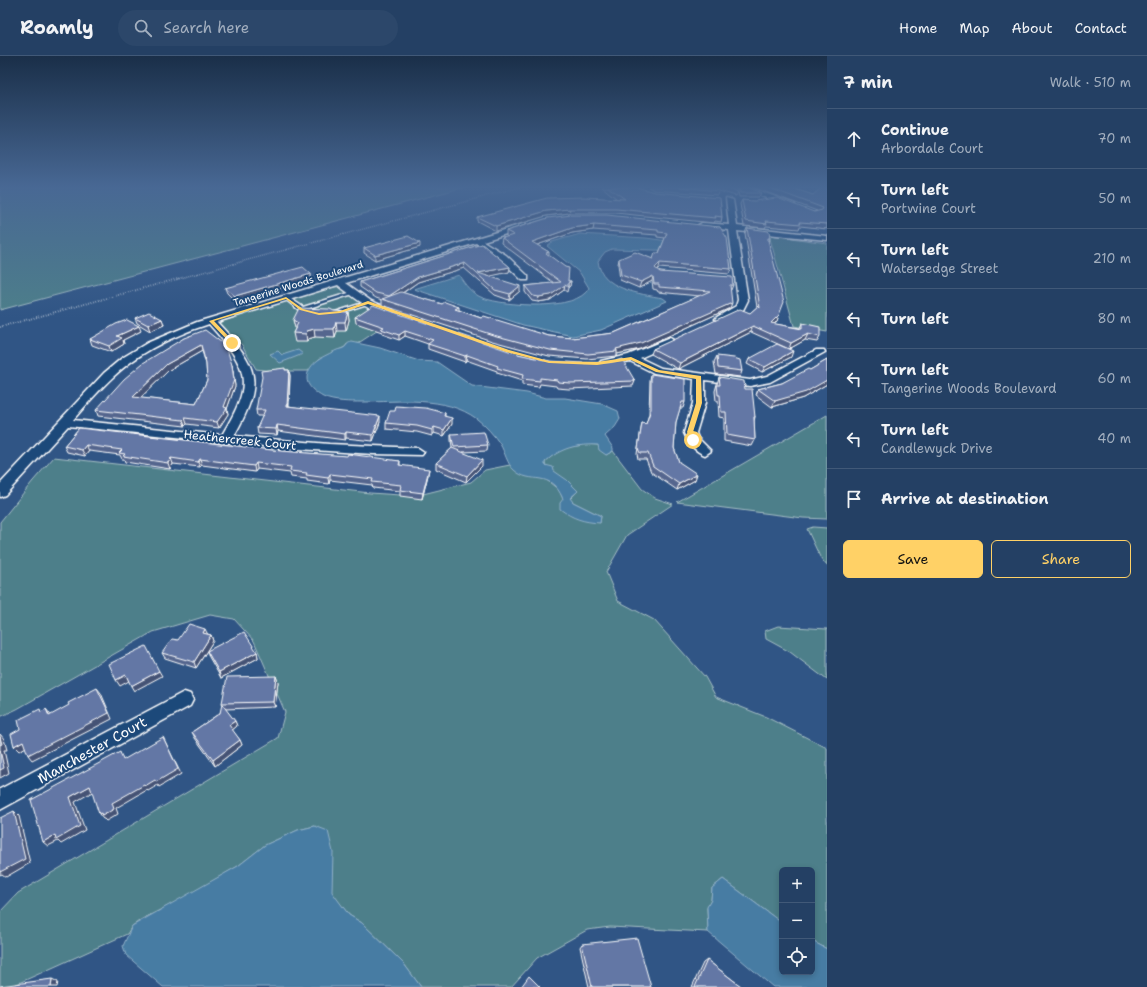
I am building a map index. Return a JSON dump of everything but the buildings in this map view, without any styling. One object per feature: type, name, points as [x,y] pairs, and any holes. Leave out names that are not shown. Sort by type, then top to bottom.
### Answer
[{"type":"street","name":"Tangerine Woods Boulevard","points":[[0,492],[98,384],[130,358],[170,335],[211,321],[509,230]]},
{"type":"street","points":[[713,322],[734,312],[742,305],[744,300],[736,279],[733,230]]},
{"type":"street","points":[[756,230],[827,238]]},
{"type":"street","points":[[477,240],[503,257],[525,278]]},
{"type":"street","points":[[339,282],[368,303],[403,316]]},
{"type":"street","points":[[211,321],[232,343],[243,358],[250,384],[243,410],[226,440]]},
{"type":"street","points":[[597,364],[631,358],[679,337]]},
{"type":"street","points":[[631,358],[658,371],[741,382],[760,382],[770,379],[820,352]]},
{"type":"street","points":[[699,377],[699,403],[690,432],[693,440],[705,451]]},
{"type":"street","name":"Heathercreek Court","points":[[63,422],[226,440],[323,448],[418,452]]},
{"type":"street","name":"Manchester Court","points":[[0,800],[184,700]]},
{"type":"lane","points":[[301,310],[354,293]]},
{"type":"lane","points":[[286,298],[301,310],[314,314]]},
{"type":"lane","points":[[329,314],[368,303]]},
{"type":"path","points":[[0,327],[359,230]]},
{"type":"green space","points":[[0,230],[301,230],[0,310]]},
{"type":"green space","points":[[769,235],[827,243],[827,332],[794,326]]},
{"type":"green space","points":[[334,287],[340,287],[369,307],[395,319],[357,344],[347,344],[345,347],[319,359],[308,371],[272,371],[256,369],[242,345],[219,324],[222,321]]},
{"type":"green space","points":[[827,415],[827,519],[803,518],[677,502]]},
{"type":"green space","points":[[581,445],[598,445],[606,455],[613,451],[642,489],[655,498],[673,504],[627,535],[606,572],[618,601],[654,620],[705,677],[716,697],[766,717],[827,748],[827,949],[815,943],[815,867],[779,867],[779,921],[723,879],[712,888],[711,900],[707,908],[708,932],[610,927],[587,930],[537,958],[511,987],[421,987],[404,964],[362,923],[349,915],[331,892],[315,826],[298,830],[265,845],[238,866],[180,900],[142,919],[132,926],[127,934],[10,987],[0,987],[0,912],[18,893],[278,738],[285,712],[254,641],[234,619],[210,615],[153,632],[17,709],[0,717],[0,522],[54,457],[370,493],[415,496],[471,482],[485,470],[510,465],[520,474],[544,478],[559,490],[563,499],[600,523],[601,516],[570,499],[578,491],[545,465],[545,462],[559,451]]},
{"type":"green space","points":[[813,527],[827,528],[827,566],[820,557],[807,529]]},
{"type":"green space","points":[[778,626],[827,629],[827,680],[790,652],[766,639],[765,631]]},
{"type":"water","points":[[580,234],[646,238],[683,243],[693,251],[612,249],[605,252],[598,261],[606,278],[614,284],[633,292],[663,298],[667,301],[601,330],[573,336],[523,325],[414,289],[459,275],[472,292],[493,301],[523,305],[540,305],[570,301],[582,296],[589,288],[580,273],[547,246],[552,242]]},
{"type":"water","points":[[352,342],[380,348],[419,361],[437,362],[472,386],[527,393],[546,398],[565,398],[602,404],[618,411],[620,419],[615,427],[605,436],[613,448],[613,451],[606,455],[599,450],[598,445],[576,446],[557,453],[545,462],[545,465],[553,467],[554,471],[567,480],[578,491],[570,498],[573,502],[601,516],[600,523],[579,519],[560,509],[560,503],[563,499],[558,490],[546,480],[520,475],[514,470],[500,444],[492,434],[477,419],[464,411],[451,406],[436,403],[406,401],[337,401],[327,399],[317,393],[312,389],[307,380],[308,372],[311,367],[322,357],[345,347],[348,343]]},
{"type":"water","points":[[298,350],[303,354],[280,363],[270,354],[278,351],[282,355]]},
{"type":"water","points":[[315,826],[328,831],[333,852],[332,892],[349,915],[362,923],[404,964],[421,987],[163,987],[126,955],[123,946],[132,926],[238,866],[265,845],[298,830]]},
{"type":"water","points":[[723,879],[779,921],[779,975],[815,975],[815,943],[827,949],[827,987],[773,987],[708,932],[707,907],[711,900],[712,888]]},
{"type":"route","points":[[232,343],[211,321],[286,298],[301,310],[314,314],[340,312],[368,303],[381,309],[522,356],[549,362],[564,364],[597,364],[621,361],[631,358],[649,368],[658,371],[699,377],[699,403],[690,432],[690,436],[693,440]]}]
